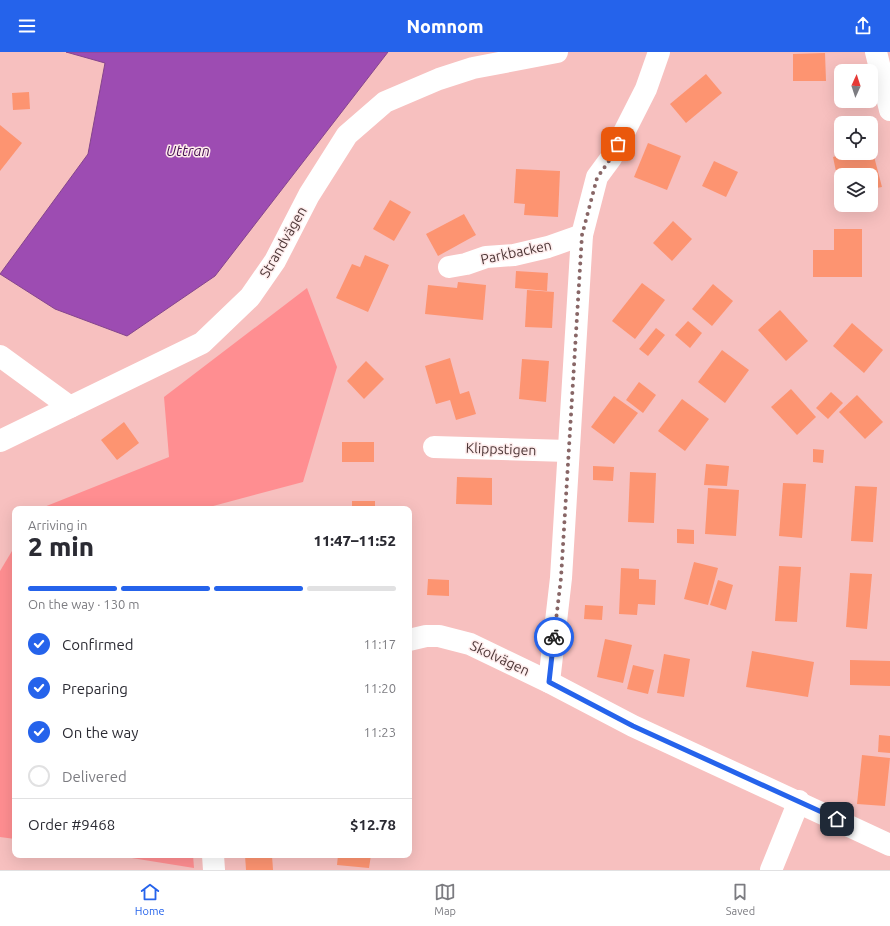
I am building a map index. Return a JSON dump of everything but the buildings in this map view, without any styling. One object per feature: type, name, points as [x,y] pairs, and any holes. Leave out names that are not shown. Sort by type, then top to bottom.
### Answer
[{"type":"street","name":"Strandvägen","points":[[0,441],[202,343],[254,291],[275,261],[309,195],[347,135],[385,102],[439,79],[473,68],[557,52]]},
{"type":"street","points":[[549,682],[561,578],[582,235],[597,178],[611,158],[646,89],[659,52]]},
{"type":"street","points":[[876,52],[890,110]]},
{"type":"street","name":"Parkbacken","points":[[449,267],[466,264],[486,257],[514,255],[548,247],[582,235]]},
{"type":"street","points":[[0,356],[70,407]]},
{"type":"street","name":"Klippstigen","points":[[434,447],[568,451]]},
{"type":"street","name":"Skolvägen","points":[[412,639],[426,636],[454,638],[470,644],[549,682],[633,726],[799,801],[890,845]]},
{"type":"street","points":[[771,870],[799,801]]},
{"type":"street","points":[[213,858],[214,870]]},
{"type":"shaded area","points":[[307,288],[337,367],[303,482],[213,506],[46,506],[169,457],[164,397]]},
{"type":"shaded area","points":[[12,551],[12,839],[0,837],[0,571]]},
{"type":"shaded area","points":[[132,858],[193,858],[194,868]]},
{"type":"water","name":"Uttran","points":[[66,52],[388,52],[215,276],[127,336],[55,309],[0,274],[88,154],[105,63]]},
{"type":"way so far","points":[[554,637],[561,578],[582,235],[597,178],[611,158],[618,144]]},
{"type":"route","points":[[554,637],[549,682],[633,726],[837,819]]}]
